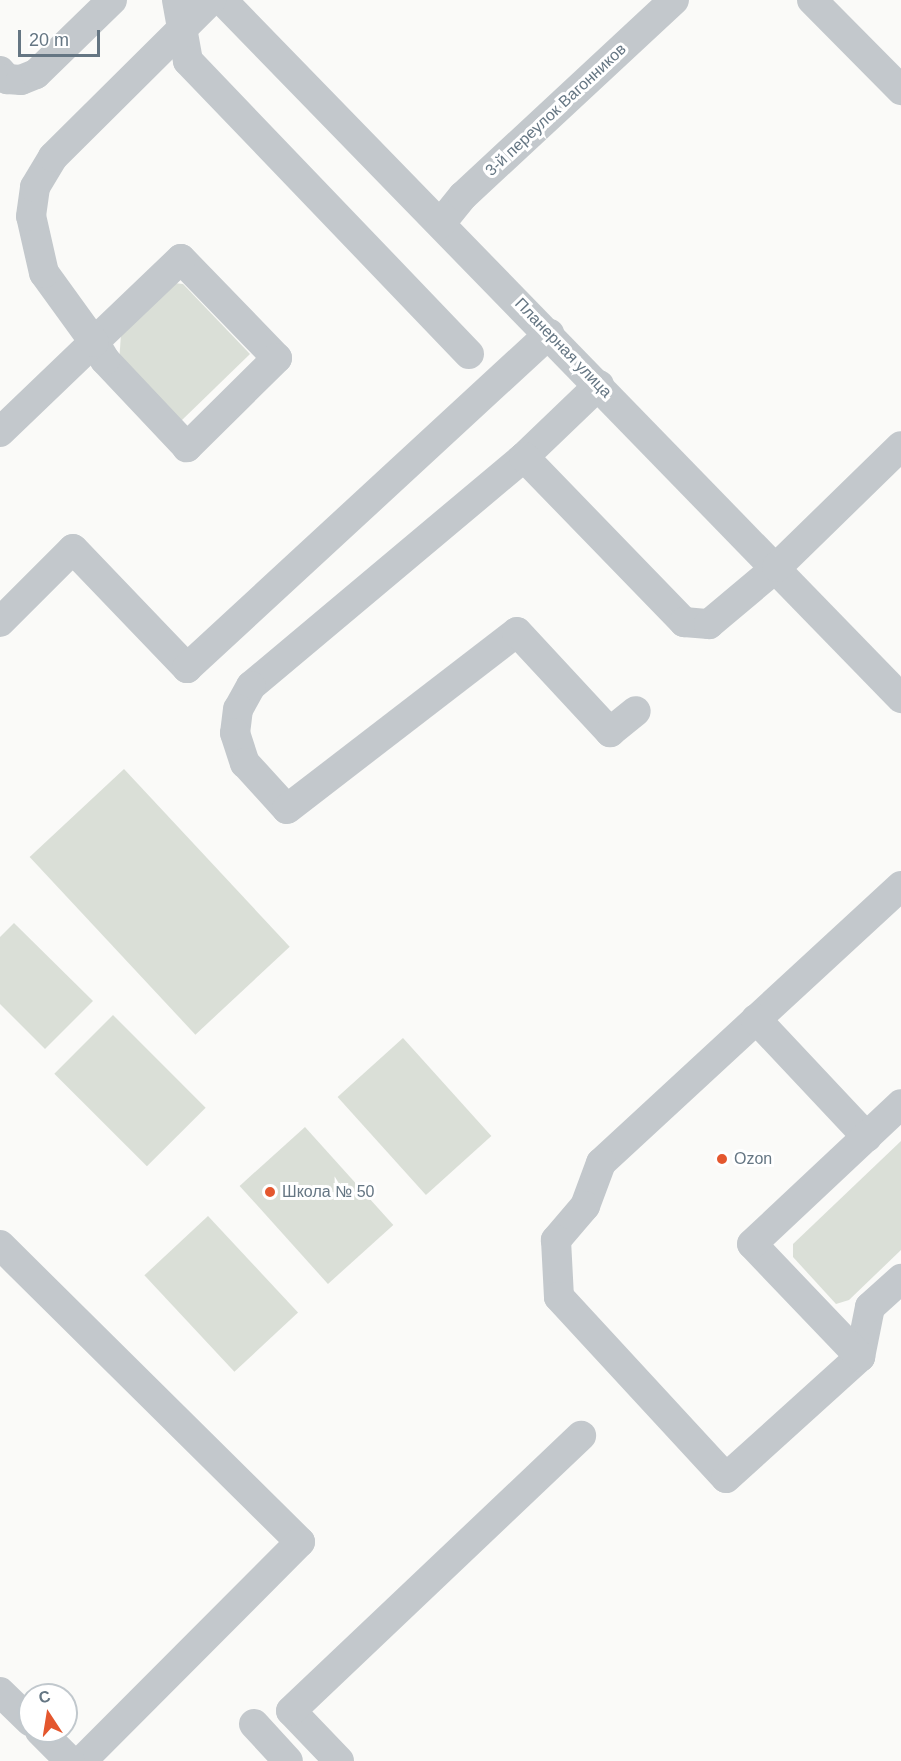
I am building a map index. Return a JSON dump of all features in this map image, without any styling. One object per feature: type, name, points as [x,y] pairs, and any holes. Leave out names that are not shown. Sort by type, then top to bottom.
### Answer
[{"type":"street","points":[[0,71],[7,79],[21,80],[36,74],[112,0]]},
{"type":"street","points":[[177,0],[188,61],[469,354]]},
{"type":"street","points":[[0,432],[94,342],[181,259],[277,358],[187,447],[105,360],[94,342],[44,273],[31,216],[35,187],[53,157],[211,0]]},
{"type":"street","name":"Планерная улица","points":[[222,0],[777,567],[901,698]]},
{"type":"street","name":"3-й переулок Вагонников","points":[[441,223],[463,196],[674,0]]},
{"type":"street","points":[[812,0],[901,90]]},
{"type":"street","points":[[0,622],[73,549],[187,668],[549,334]]},
{"type":"street","points":[[599,385],[524,457],[251,686],[238,709],[235,733],[245,763],[287,809],[517,632],[610,732],[636,711]]},
{"type":"street","points":[[524,457],[684,622],[709,624],[777,567],[901,446]]},
{"type":"street","points":[[901,886],[601,1163],[585,1206],[556,1240],[559,1297],[726,1478],[860,1357],[870,1307],[901,1279]]},
{"type":"street","points":[[756,1019],[867,1137]]},
{"type":"street","points":[[860,1357],[752,1244],[901,1104]]},
{"type":"street","points":[[0,1245],[300,1542],[82,1761]]},
{"type":"street","points":[[339,1761],[291,1711],[581,1436]]},
{"type":"street","points":[[0,1692],[18,1709]]},
{"type":"street","points":[[254,1724],[288,1761]]},
{"type":"street","points":[[52,1743],[70,1761]]},
{"type":"shaded area","points":[[174,283],[183,284],[250,354],[181,421],[119,363],[121,334]]},
{"type":"shaded area","points":[[124,769],[290,947],[195,1035],[30,857]]},
{"type":"shaded area","points":[[14,923],[93,1001],[45,1049],[0,1004],[0,937]]},
{"type":"shaded area","points":[[113,1015],[206,1108],[147,1166],[54,1074]]},
{"type":"shaded area","points":[[403,1038],[491,1136],[426,1195],[338,1097]]},
{"type":"shaded area","points":[[305,1127],[393,1225],[328,1284],[240,1186]]},
{"type":"shaded area","points":[[901,1141],[901,1250],[849,1300],[836,1304],[793,1257],[793,1244]]},
{"type":"shaded area","points":[[208,1216],[298,1313],[234,1372],[144,1275]]},
{"type":"place","name":"Ozon","points":[[722,1159]]},
{"type":"place","name":"Школа № 50","points":[[270,1192]]}]
